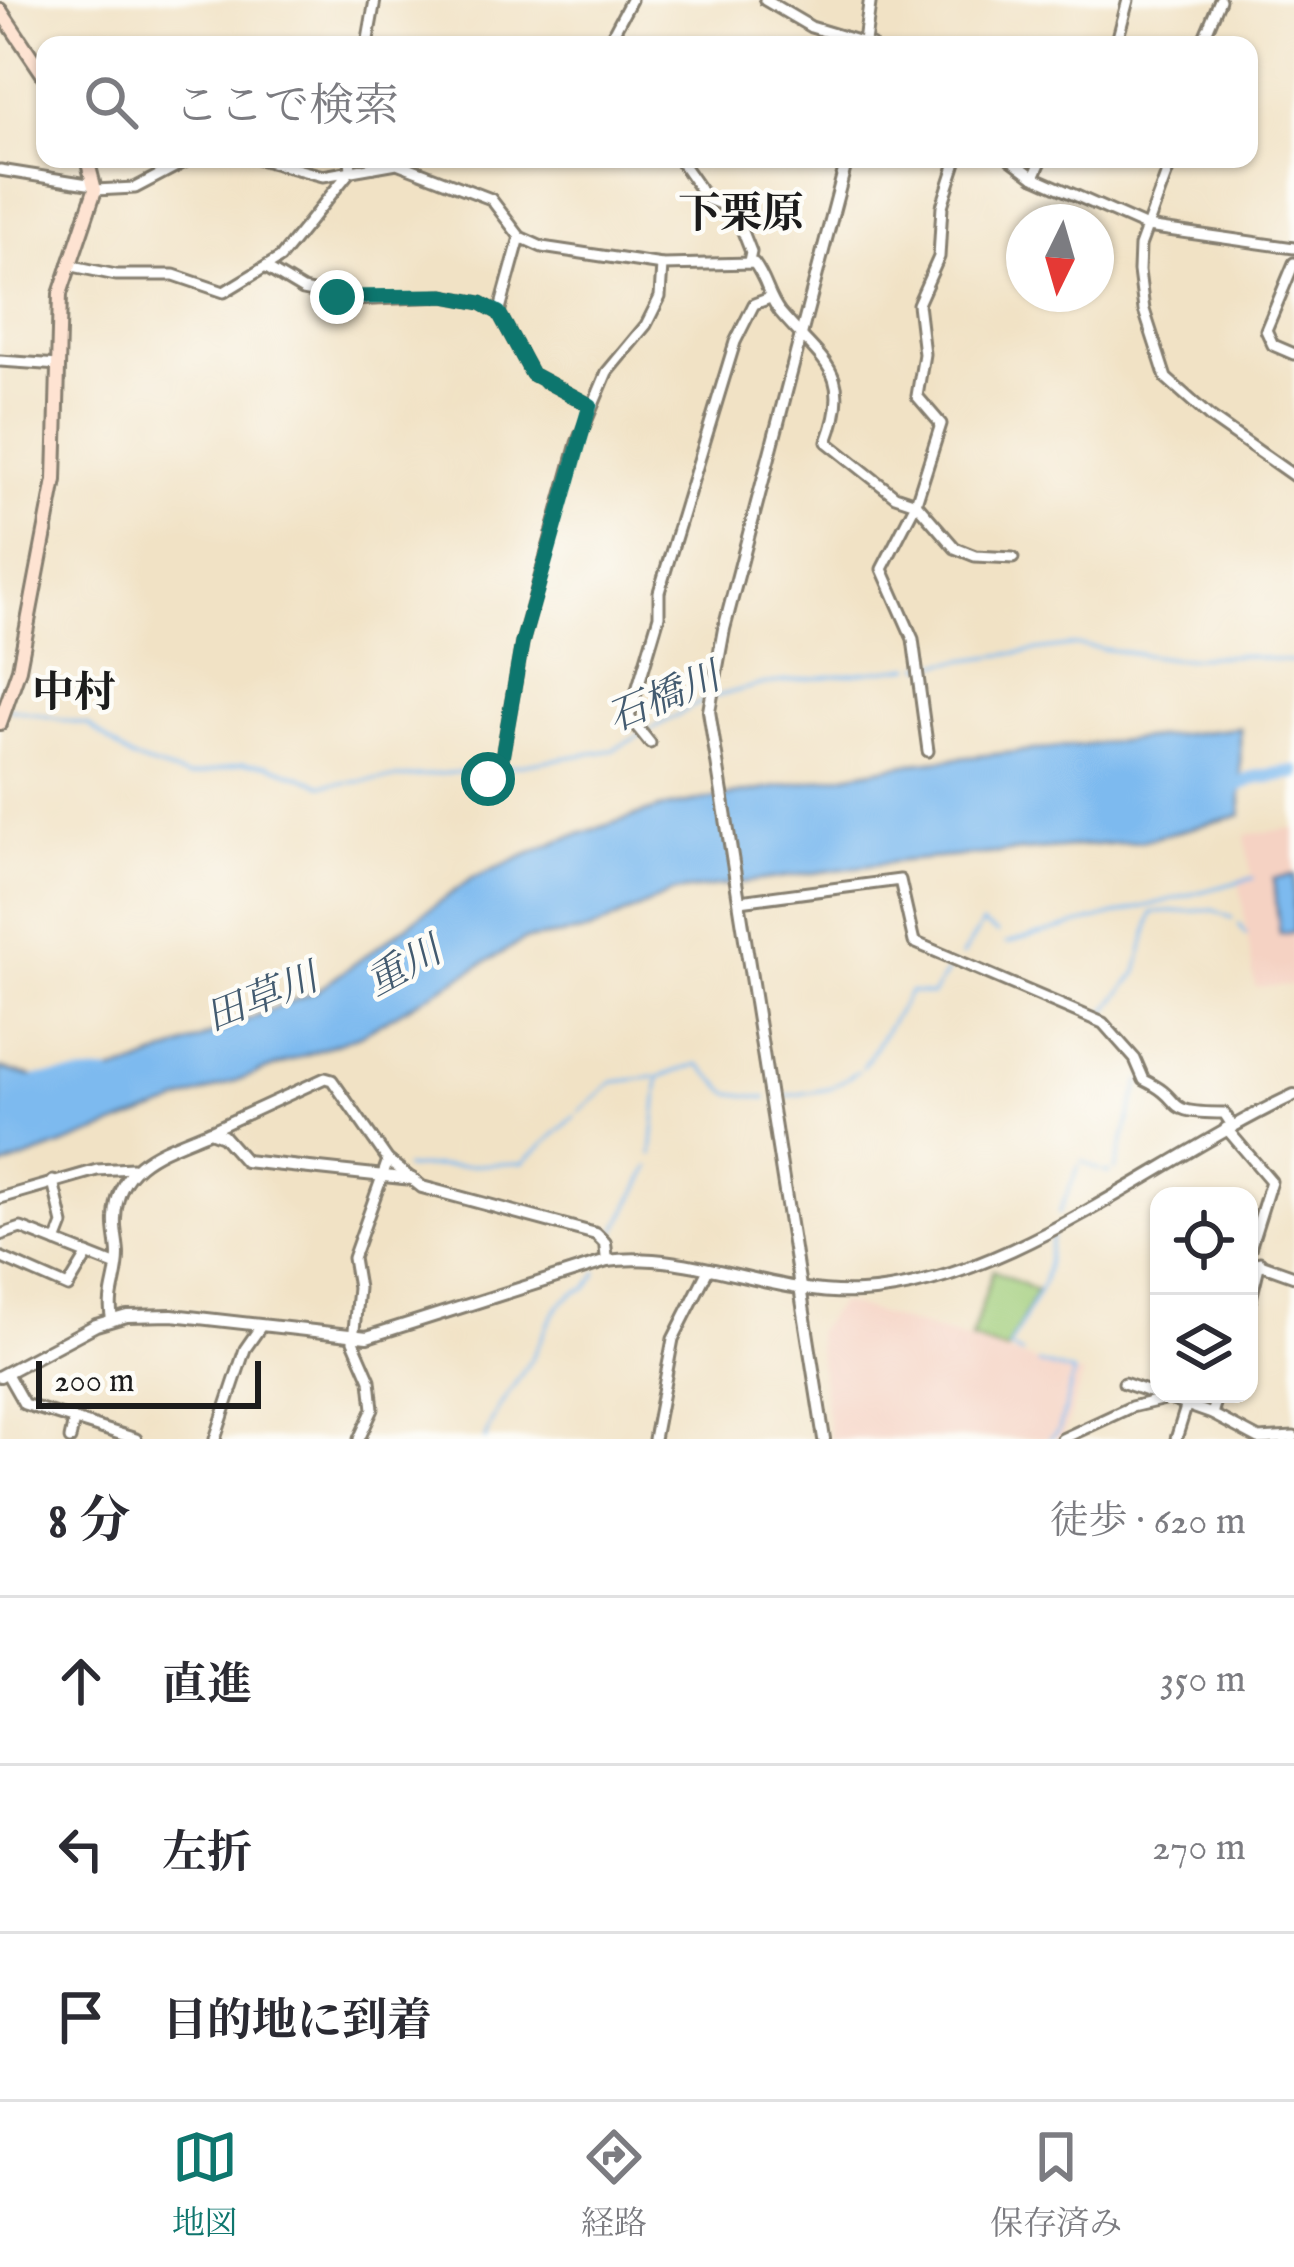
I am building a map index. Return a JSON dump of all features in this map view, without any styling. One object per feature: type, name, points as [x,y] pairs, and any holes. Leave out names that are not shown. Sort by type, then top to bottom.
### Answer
[{"type":"main road","points":[[0,10],[36,64]]},
{"type":"main road","points":[[4,713],[56,480],[60,294],[95,188],[89,168]]},
{"type":"street","points":[[369,36],[375,0]]},
{"type":"street","points":[[612,36],[631,0]]},
{"type":"street","points":[[765,0],[812,27],[843,36]]},
{"type":"street","points":[[867,36],[870,0]]},
{"type":"street","points":[[1118,36],[1128,0]]},
{"type":"street","points":[[1205,36],[1220,0]]},
{"type":"street","points":[[0,170],[95,188],[135,188],[173,168]]},
{"type":"street","points":[[293,168],[323,176],[343,168]]},
{"type":"street","points":[[68,265],[116,275],[174,275],[220,293],[268,269],[348,168]]},
{"type":"street","points":[[410,168],[490,200],[520,237],[542,247],[662,265],[748,261],[769,282],[770,298],[803,335],[839,388],[840,407],[826,442],[895,496],[916,503],[955,548],[975,556],[1012,558]]},
{"type":"street","points":[[685,168],[707,199],[734,209],[751,252],[748,261]]},
{"type":"street","points":[[824,1439],[709,710],[846,168]]},
{"type":"street","points":[[928,751],[913,638],[882,569],[916,503],[941,424],[917,396],[924,354],[918,304],[939,257],[942,206],[954,168]]},
{"type":"street","points":[[1022,168],[1147,227],[1294,248]]},
{"type":"street","points":[[1034,177],[1038,168]]},
{"type":"street","points":[[1169,168],[1140,246],[1139,289],[1166,378],[1210,417],[1294,476]]},
{"type":"street","points":[[499,313],[520,237]]},
{"type":"street","points":[[1294,263],[1266,330],[1273,345],[1294,354]]},
{"type":"street","points":[[489,779],[497,765],[538,580],[590,405],[620,354],[646,325],[660,297],[662,265]]},
{"type":"street","points":[[268,269],[303,290],[352,300],[464,297],[499,313],[532,374],[590,405]]},
{"type":"street","points":[[648,739],[629,717],[659,616],[659,592],[735,342],[754,304],[770,298]]},
{"type":"street","points":[[0,361],[59,365]]},
{"type":"street","points":[[740,901],[900,880],[914,942],[1103,1023],[1135,1059],[1144,1080],[1163,1089],[1181,1113],[1224,1113],[1271,1181],[1258,1234]]},
{"type":"street","points":[[0,1198],[114,1167],[132,1168],[325,1078],[332,1080],[388,1160],[422,1186],[596,1234],[604,1243],[607,1261]]},
{"type":"street","points":[[136,1439],[24,1404],[4,1375],[112,1319],[154,1313],[355,1338],[388,1333],[607,1261],[666,1259],[801,1289],[883,1290],[976,1266],[1294,1095]]},
{"type":"street","points":[[210,1131],[223,1136],[240,1157],[261,1165],[412,1179]]},
{"type":"street","points":[[359,1439],[373,1409],[370,1380],[354,1353],[358,1288],[353,1258],[388,1160]]},
{"type":"street","points":[[112,1319],[108,1300],[116,1266],[116,1201],[132,1168]]},
{"type":"street","points":[[53,1181],[63,1224],[56,1242]]},
{"type":"street","points":[[0,1235],[21,1228],[116,1266]]},
{"type":"street","points":[[0,1257],[68,1287],[88,1254]]},
{"type":"street","points":[[1258,1261],[1294,1276]]},
{"type":"street","points":[[654,1439],[674,1339],[708,1270]]},
{"type":"street","points":[[215,1439],[245,1349],[261,1326]]},
{"type":"street","points":[[1124,1383],[1150,1394]]},
{"type":"street","points":[[1062,1439],[1100,1419],[1155,1403]]},
{"type":"street","points":[[1174,1403],[1212,1414],[1258,1439],[1294,1437]]},
{"type":"street","points":[[1212,1414],[1215,1403]]},
{"type":"street","points":[[1176,1439],[1186,1407]]},
{"type":"street","points":[[70,1439],[74,1420]]},
{"type":"shaded area","points":[[1294,828],[1294,985],[1255,987],[1239,879],[1251,875],[1245,835]]},
{"type":"shaded area","points":[[840,1302],[1083,1375],[1063,1438],[830,1439],[816,1332]]},
{"type":"green space","points":[[993,1270],[1037,1291],[1007,1351],[971,1339]]},
{"type":"water","points":[[1240,728],[1241,815],[1142,841],[902,861],[673,892],[589,931],[524,940],[360,1035],[0,1168],[0,1068],[67,1086],[137,1065],[317,991],[471,879],[561,840],[660,808],[913,763]]},
{"type":"water","points":[[1294,875],[1294,932],[1280,934],[1273,878]]},
{"type":"waterway","name":"石橋川","points":[[921,666],[1075,645],[1174,659],[1239,655],[1294,662]]},
{"type":"waterway","name":"石橋川","points":[[714,697],[763,684],[912,667]]},
{"type":"waterway","name":"石橋川","points":[[501,768],[613,750],[705,700]]},
{"type":"waterway","name":"石橋川","points":[[7,708],[88,725],[132,759],[189,777],[243,763],[268,765],[323,785],[492,769]]},
{"type":"waterway","name":"重川","points":[[1225,791],[1254,778],[1294,772]]},
{"type":"waterway","points":[[1006,943],[1253,878]]},
{"type":"waterway","points":[[1105,1020],[1104,1014],[1137,972],[1152,913],[1214,910],[1232,918]]},
{"type":"waterway","points":[[962,956],[982,924],[998,933]]},
{"type":"waterway","points":[[1239,924],[1246,934]]},
{"type":"waterway","points":[[933,993],[953,964]]},
{"type":"waterway","points":[[863,1067],[910,992],[932,995]]},
{"type":"waterway","points":[[652,1155],[659,1077],[699,1064],[729,1093],[766,1098]]},
{"type":"waterway","points":[[777,1098],[829,1089],[858,1071]]},
{"type":"waterway","points":[[579,1112],[613,1082],[655,1077]]},
{"type":"waterway","name":"田草川","points":[[38,1082],[106,1078]]},
{"type":"waterway","points":[[1115,1170],[1140,1081]]},
{"type":"waterway","points":[[405,1168],[523,1163],[575,1116]]},
{"type":"waterway","points":[[1082,1161],[1099,1170]]},
{"type":"waterway","points":[[1059,1213],[1079,1166]]},
{"type":"waterway","points":[[615,1232],[650,1167]]},
{"type":"waterway","points":[[1104,1172],[1109,1173]]},
{"type":"waterway","points":[[1022,1354],[1009,1348],[1044,1281],[1053,1231]]},
{"type":"waterway","points":[[485,1439],[557,1308],[587,1288],[597,1272]]},
{"type":"waterway","points":[[1038,1363],[1074,1373],[1059,1430],[1050,1438]]},
{"type":"district","name":"下栗原","points":[[741,212]]},
{"type":"district","name":"中村","points":[[74,691]]},
{"type":"route","points":[[337,297],[367,301],[444,296],[481,303],[499,313],[522,364],[532,374],[590,405],[522,643],[502,758],[488,779]]}]
